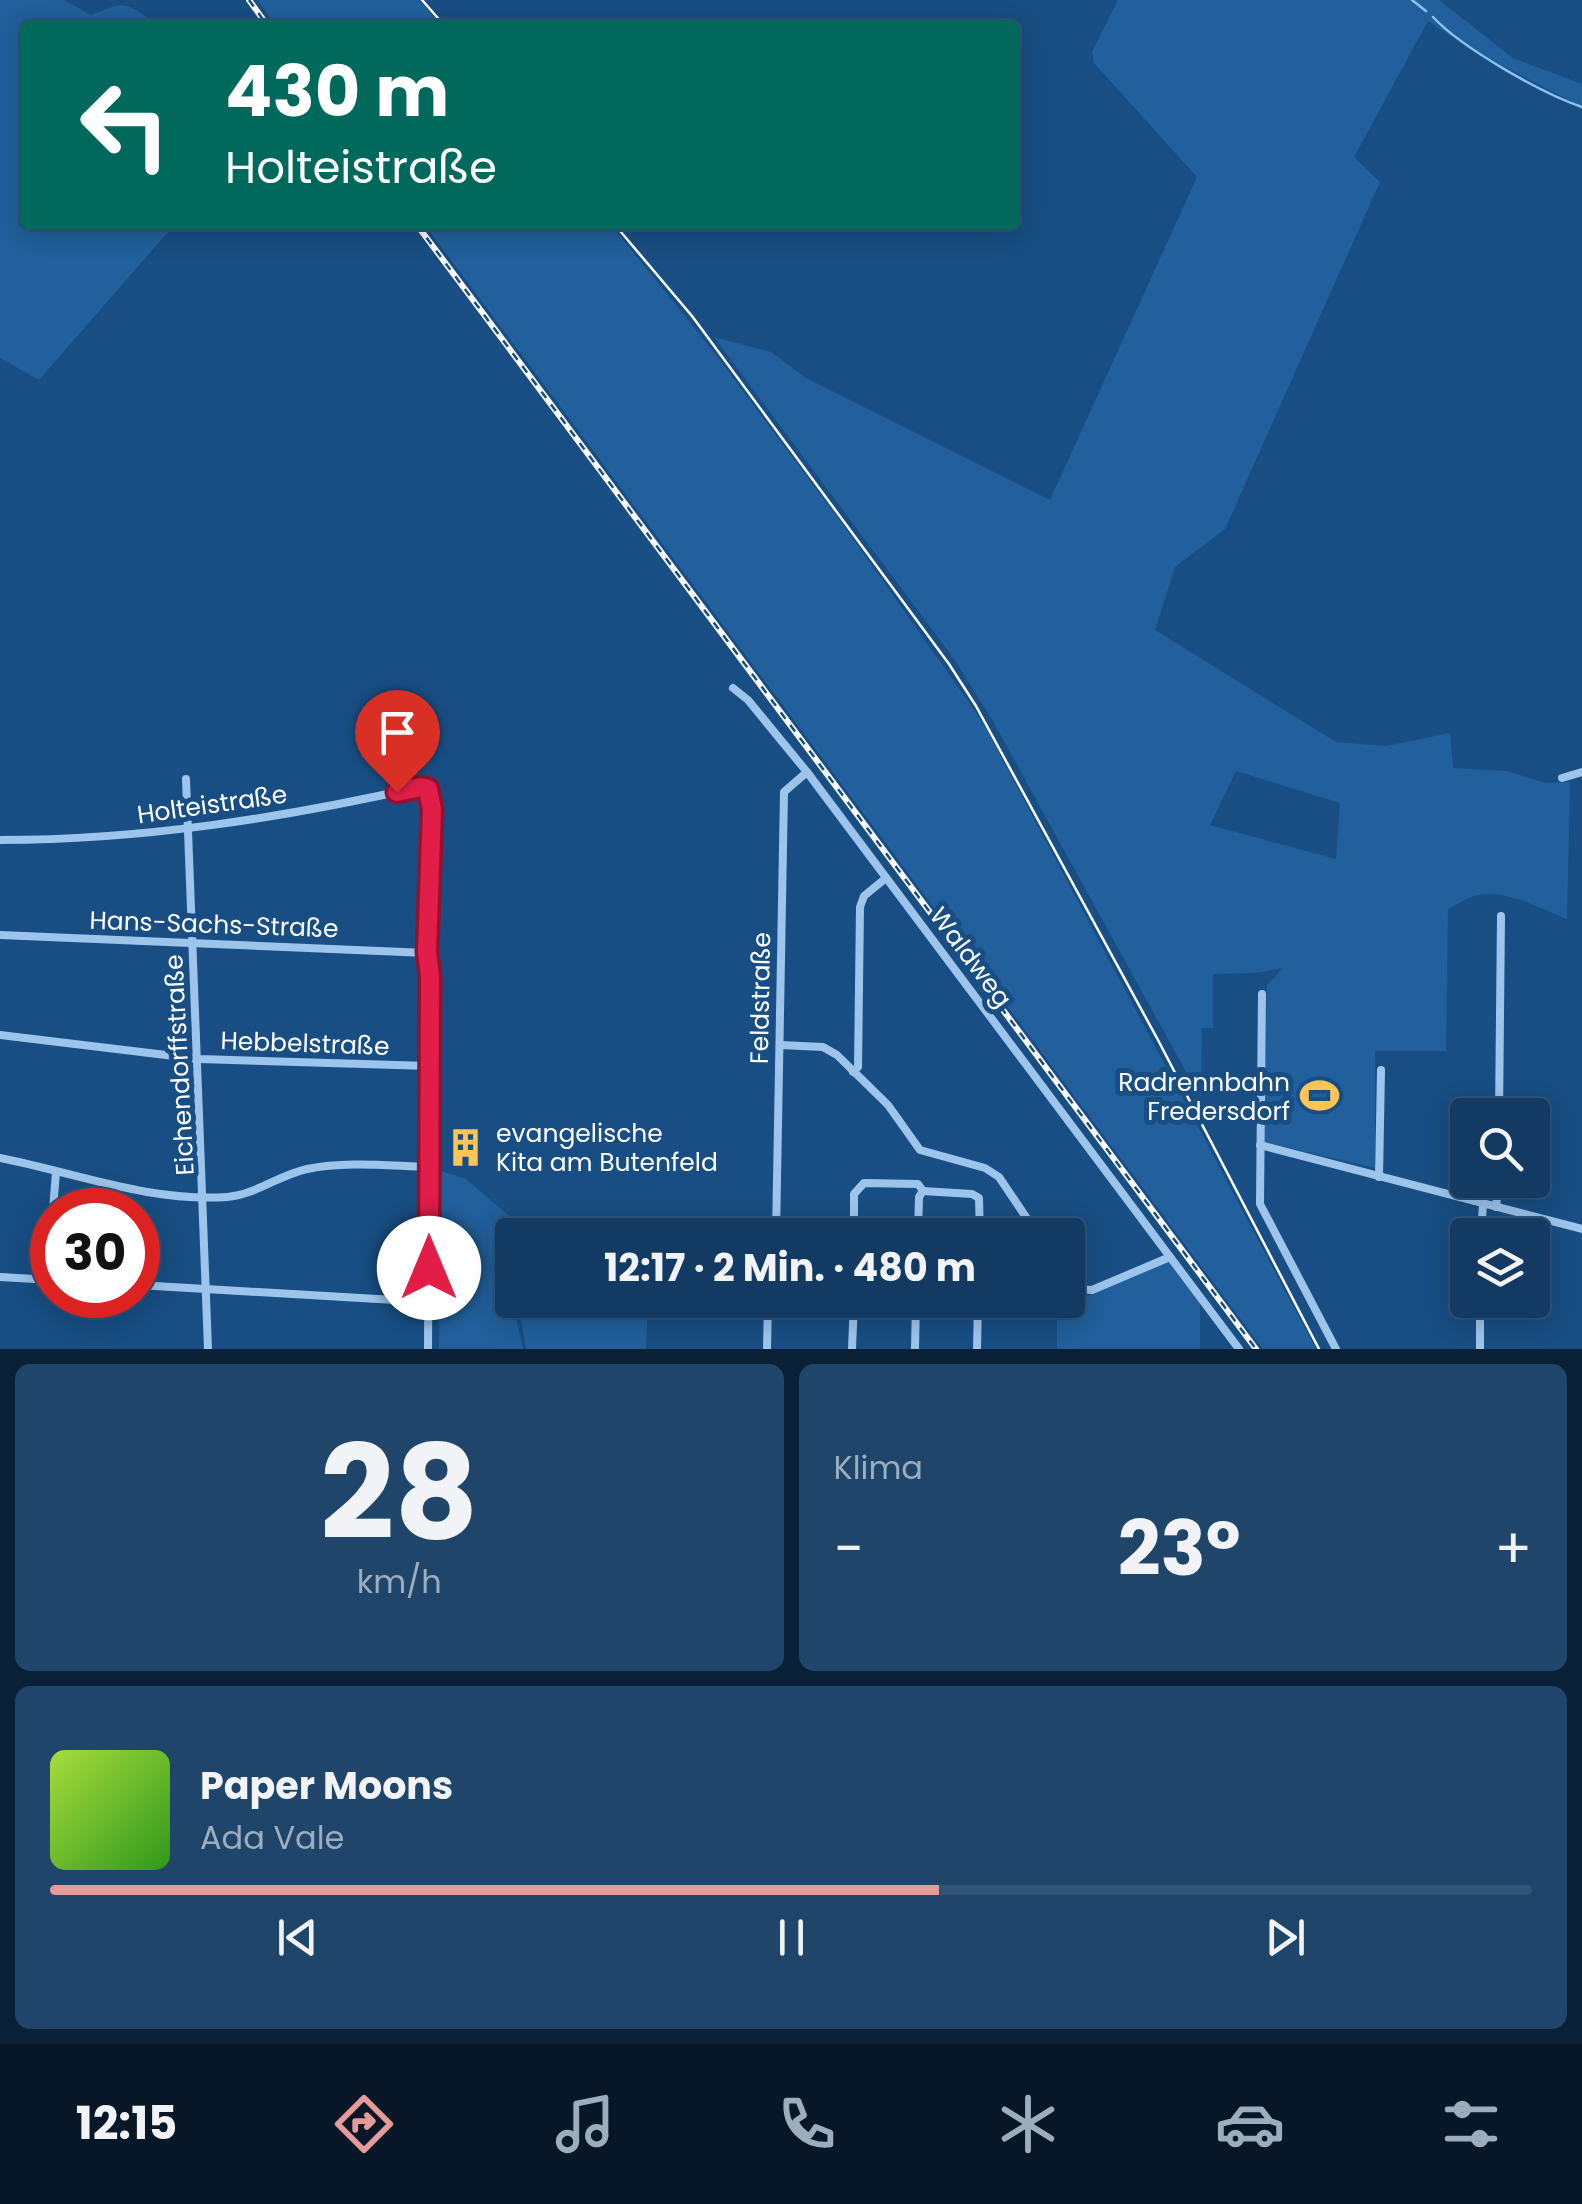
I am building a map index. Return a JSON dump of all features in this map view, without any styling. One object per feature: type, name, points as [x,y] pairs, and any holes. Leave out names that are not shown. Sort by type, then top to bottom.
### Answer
[{"type":"street","name":"Waldweg","points":[[734,688],[807,772],[1239,1349]]},
{"type":"street","name":"Feldstraße","points":[[776,1218],[784,792],[807,772]]},
{"type":"street","points":[[1562,778],[1582,772]]},
{"type":"street","name":"Eichendorffstraße","points":[[186,779],[208,1349]]},
{"type":"street","name":"Holteistraße","points":[[0,840],[65,840],[188,830],[420,787],[428,789],[432,809],[427,952]]},
{"type":"street","points":[[853,1072],[858,1066],[860,907],[864,896],[886,878]]},
{"type":"street","points":[[1499,1098],[1501,916]]},
{"type":"street","name":"Hans-Sachs-Straße","points":[[0,935],[427,952]]},
{"type":"street","points":[[427,952],[428,1349]]},
{"type":"street","points":[[1262,994],[1260,1204],[1336,1349]]},
{"type":"street","name":"Hebbelstraße","points":[[0,1035],[199,1059],[430,1066]]},
{"type":"street","points":[[780,1045],[823,1046],[837,1054],[888,1105],[920,1150],[985,1168],[999,1177],[1027,1218]]},
{"type":"street","points":[[1379,1177],[1381,1070]]},
{"type":"street","points":[[1260,1145],[1582,1230]]},
{"type":"street","points":[[0,1158],[133,1191],[205,1196],[238,1195],[288,1174],[326,1166],[430,1166]]},
{"type":"street","points":[[55,1188],[56,1172]]},
{"type":"street","points":[[854,1218],[854,1194],[864,1182],[972,1194],[979,1198],[980,1218]]},
{"type":"street","points":[[918,1218],[920,1188]]},
{"type":"street","points":[[1496,1207],[1497,1198]]},
{"type":"street","points":[[1482,1218],[1483,1204]]},
{"type":"street","points":[[1085,1289],[1092,1290],[1170,1257]]},
{"type":"street","points":[[0,1278],[30,1279]]},
{"type":"street","points":[[160,1286],[429,1302]]},
{"type":"street","points":[[767,1349],[768,1318]]},
{"type":"street","points":[[852,1349],[853,1318]]},
{"type":"street","points":[[915,1349],[916,1318]]},
{"type":"street","points":[[977,1349],[978,1318]]},
{"type":"street","points":[[1480,1318],[1480,1349]]},
{"type":"shaded area","points":[[0,0],[64,0],[91,15],[125,6],[150,20],[20,20],[20,230],[170,230],[39,380],[0,358]]},
{"type":"shaded area","points":[[257,0],[419,0],[437,20],[272,20]]},
{"type":"shaded area","points":[[1118,0],[1439,0],[1513,58],[1582,84],[1582,107],[1472,50],[1428,21],[1354,157],[1380,182],[1225,529],[1175,567],[1155,630],[1336,742],[1386,746],[1450,733],[1453,768],[1507,771],[1545,783],[1570,782],[1567,919],[1524,901],[1489,894],[1474,896],[1448,909],[1446,1051],[1375,1051],[1375,1168],[1264,1142],[1267,985],[1283,968],[1213,974],[1213,1028],[1202,1028],[1201,1099],[994,723],[954,659],[714,337],[771,352],[806,378],[1050,500],[1197,177],[1094,63],[1092,52]],"holes":[[[1236,771],[1340,803],[1336,859],[1210,825]]]},
{"type":"shaded area","points":[[429,230],[615,230],[713,351],[844,526],[982,721],[1316,1349],[1263,1349]]},
{"type":"shaded area","points":[[441,1171],[466,1179],[511,1218],[495,1218],[495,1318],[516,1318],[523,1349],[439,1349]]},
{"type":"shaded area","points":[[1170,1258],[1200,1301],[1200,1349],[1057,1349],[1057,1318],[1085,1318],[1085,1297]]},
{"type":"shaded area","points":[[521,1318],[647,1318],[646,1349],[526,1349]]},
{"type":"waterway","points":[[1412,0],[1426,11]]},
{"type":"waterway","points":[[1433,17],[1503,68],[1582,107]]},
{"type":"tram line","points":[[422,0],[440,20]]},
{"type":"tram line","points":[[619,230],[692,316],[976,706],[1158,1040],[1319,1349]]},
{"type":"railway","points":[[249,0],[263,20]]},
{"type":"railway","points":[[421,230],[1256,1349]]},
{"type":"place","name":"Radrennbahn Fredersdorf","points":[[1320,1096]]},
{"type":"place","name":"evangelische Kita am Butenfeld","points":[[466,1147]]},
{"type":"route","points":[[397,792],[428,789],[432,809],[427,952],[429,1268]]}]
